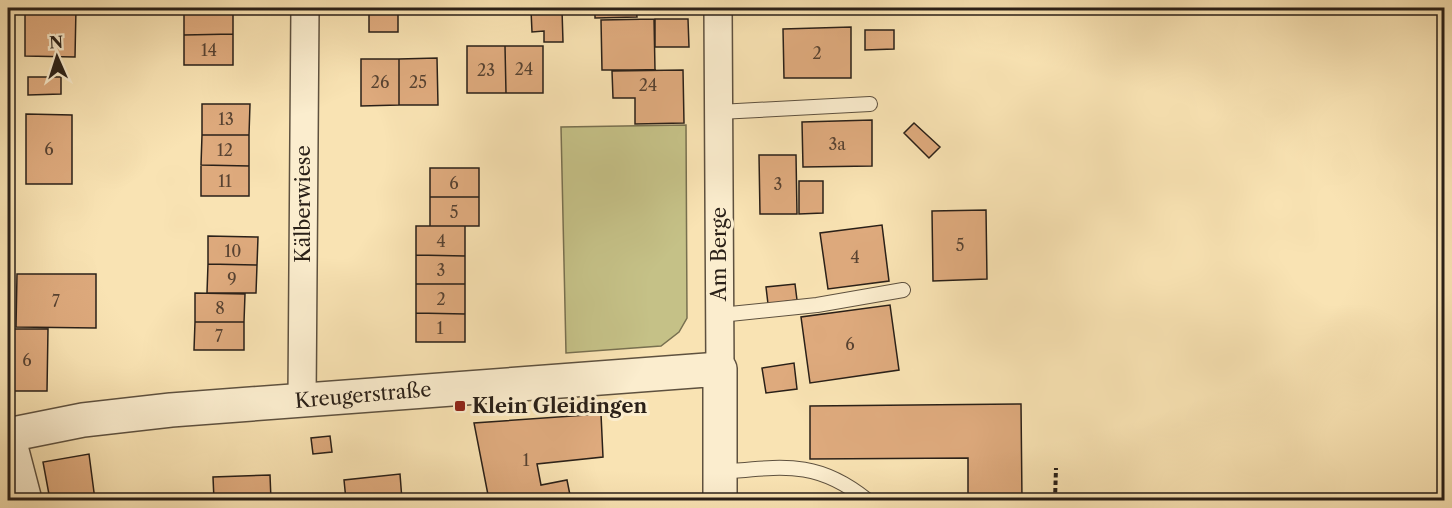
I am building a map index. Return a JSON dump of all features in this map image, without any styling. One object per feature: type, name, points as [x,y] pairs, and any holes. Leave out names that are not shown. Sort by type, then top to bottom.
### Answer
[{"type":"street","name":"Kälberwiese","points":[[302,400],[305,8]]},
{"type":"street","name":"Am Berge","points":[[718,8],[720,486]]},
{"type":"street","name":"Kreugerstraße","points":[[9,435],[105,418],[302,400],[720,369]]},
{"type":"street","points":[[9,435],[28,501]]},
{"type":"lane","points":[[718,112],[870,104]]},
{"type":"lane","points":[[720,315],[817,305],[903,290]]},
{"type":"lane","points":[[720,486],[800,468],[823,472],[840,480],[867,500]]},
{"type":"path","points":[[1055,501],[1056,468]]},
{"type":"shaded area","points":[[686,125],[687,318],[679,332],[661,346],[566,353],[561,127]]},
{"type":"building","points":[[25,8],[76,8],[75,57],[25,56]]},
{"type":"building","points":[[184,8],[233,8],[233,34],[184,35]]},
{"type":"building","points":[[369,8],[398,8],[398,32],[369,32]]},
{"type":"building","points":[[595,8],[636,8],[637,17],[595,18]]},
{"type":"building","points":[[531,10],[562,10],[563,42],[544,42],[544,31],[532,32]]},
{"type":"building","points":[[654,19],[655,70],[602,70],[601,20]]},
{"type":"building","points":[[655,19],[688,19],[689,47],[655,47]]},
{"type":"building","points":[[851,27],[851,78],[784,78],[783,29]]},
{"type":"building","points":[[865,30],[894,30],[894,49],[865,50]]},
{"type":"building","points":[[233,34],[233,65],[184,65],[184,35]]},
{"type":"building","points":[[467,46],[505,46],[506,93],[467,93]]},
{"type":"building","points":[[505,46],[543,46],[543,93],[506,93]]},
{"type":"building","points":[[437,58],[438,105],[399,105],[399,59]]},
{"type":"building","points":[[361,59],[399,59],[399,105],[361,106]]},
{"type":"building","points":[[683,70],[684,123],[635,124],[635,98],[613,98],[612,71]]},
{"type":"building","points":[[28,77],[61,77],[61,94],[28,95]]},
{"type":"building","points":[[202,104],[250,104],[249,135],[202,135]]},
{"type":"building","points":[[26,114],[72,115],[72,184],[26,184]]},
{"type":"building","points":[[872,120],[872,166],[803,167],[802,122]]},
{"type":"building","points":[[914,123],[940,147],[929,158],[904,133]]},
{"type":"building","points":[[202,135],[249,135],[249,166],[201,165]]},
{"type":"building","points":[[759,155],[796,155],[797,214],[760,214]]},
{"type":"building","points":[[201,165],[249,166],[249,196],[201,196]]},
{"type":"building","points":[[430,168],[479,168],[479,197],[430,197]]},
{"type":"building","points":[[799,181],[823,181],[823,213],[799,214]]},
{"type":"building","points":[[430,197],[479,197],[479,226],[430,226]]},
{"type":"building","points":[[986,210],[987,279],[933,281],[932,211]]},
{"type":"building","points":[[882,225],[889,281],[828,289],[820,233]]},
{"type":"building","points":[[416,226],[465,226],[465,256],[416,255]]},
{"type":"building","points":[[208,236],[258,237],[257,265],[208,264]]},
{"type":"building","points":[[416,255],[465,256],[465,284],[416,284]]},
{"type":"building","points":[[208,264],[257,265],[256,293],[207,293]]},
{"type":"building","points":[[17,274],[96,274],[96,328],[16,327]]},
{"type":"building","points":[[416,284],[465,284],[465,314],[416,313]]},
{"type":"building","points":[[795,284],[797,300],[768,304],[766,287]]},
{"type":"building","points":[[195,293],[245,294],[244,322],[195,322]]},
{"type":"building","points":[[890,305],[899,370],[810,383],[801,317]]},
{"type":"building","points":[[416,313],[465,314],[465,342],[416,342]]},
{"type":"building","points":[[195,322],[244,322],[244,350],[194,350]]},
{"type":"building","points":[[8,329],[48,329],[47,391],[8,391]]},
{"type":"building","points":[[794,363],[797,389],[766,393],[762,368]]},
{"type":"building","points":[[1021,404],[1022,500],[968,500],[968,458],[810,459],[810,406]]},
{"type":"building","points":[[601,414],[603,457],[537,464],[541,485],[567,480],[571,500],[489,500],[474,423]]},
{"type":"building","points":[[330,436],[332,452],[313,454],[311,438]]},
{"type":"building","points":[[89,454],[95,500],[50,500],[43,462]]},
{"type":"building","points":[[400,474],[402,500],[346,500],[344,480]]},
{"type":"building","points":[[270,475],[271,500],[214,500],[213,477]]},
{"type":"building","points":[[817,494],[817,500],[755,500],[755,495]]},
{"type":"place","name":"Klein Gleidingen","points":[[460,406]]}]
